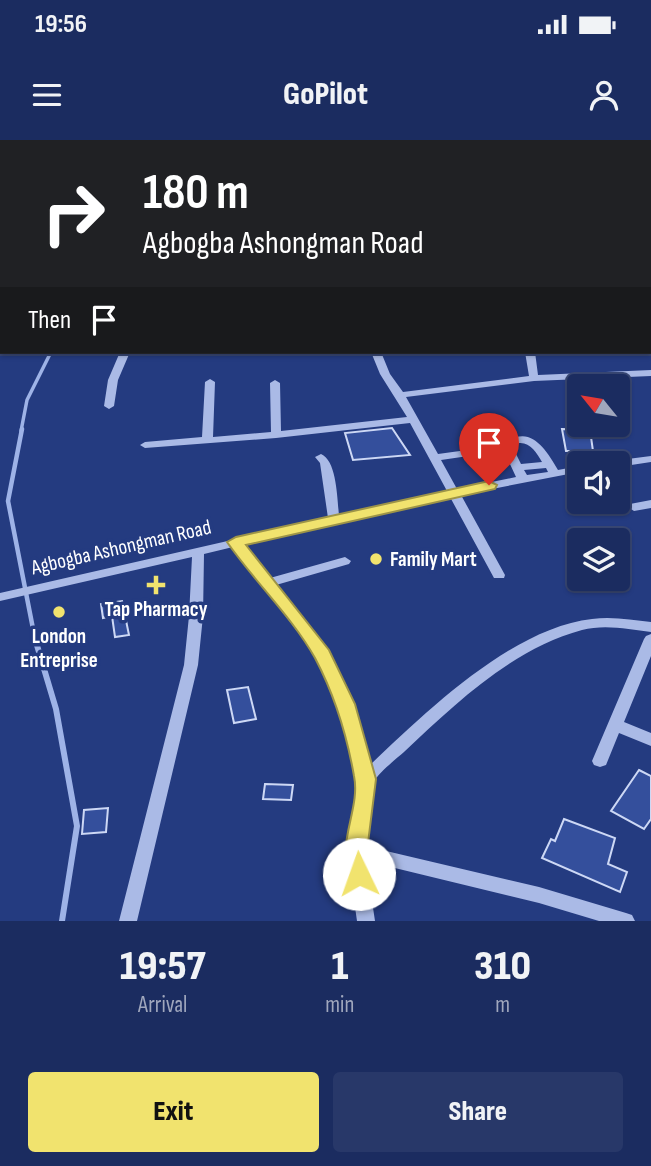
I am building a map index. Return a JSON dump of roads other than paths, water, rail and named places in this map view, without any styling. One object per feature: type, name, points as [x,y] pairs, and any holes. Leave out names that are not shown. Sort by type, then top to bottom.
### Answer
[{"type":"street","points":[[109,406],[113,380],[124,354]]},
{"type":"street","points":[[377,354],[385,374],[400,395],[499,575]]},
{"type":"street","points":[[530,354],[534,378]]},
{"type":"street","points":[[400,395],[534,378],[651,373]]},
{"type":"street","points":[[207,441],[210,382]]},
{"type":"street","points":[[275,383],[276,435]]},
{"type":"street","points":[[145,445],[276,435],[412,420]]},
{"type":"street","points":[[520,473],[506,447],[524,440],[538,444],[552,468]]},
{"type":"street","points":[[433,458],[489,450]]},
{"type":"street","points":[[321,457],[326,463],[334,519]]},
{"type":"street","points":[[630,462],[651,459]]},
{"type":"street","name":"Agbogba Ashongman Road","points":[[0,597],[452,492],[520,473],[567,469]]},
{"type":"street","points":[[634,507],[651,504]]},
{"type":"street","points":[[236,542],[322,654],[345,704],[366,779],[356,851],[366,921]]},
{"type":"street","points":[[128,921],[191,664],[198,552]]},
{"type":"street","points":[[268,583],[345,561]]},
{"type":"street","points":[[366,779],[442,706],[540,639],[583,625],[610,622],[651,627]]},
{"type":"street","points":[[600,761],[651,639]]},
{"type":"street","points":[[614,724],[651,740]]},
{"type":"street","points":[[356,851],[540,895],[626,921]]},
{"type":"waterway","points":[[21,431],[27,400],[50,354]]},
{"type":"waterway","points":[[22,429],[8,501],[36,644]]},
{"type":"waterway","points":[[36,642],[56,709],[77,826],[62,921]]},
{"type":"place","name":"Family Mart","points":[[376,559]]},
{"type":"place","name":"Tap Pharmacy","points":[[156,585]]},
{"type":"place","name":"London Entreprise","points":[[59,612]]}]
